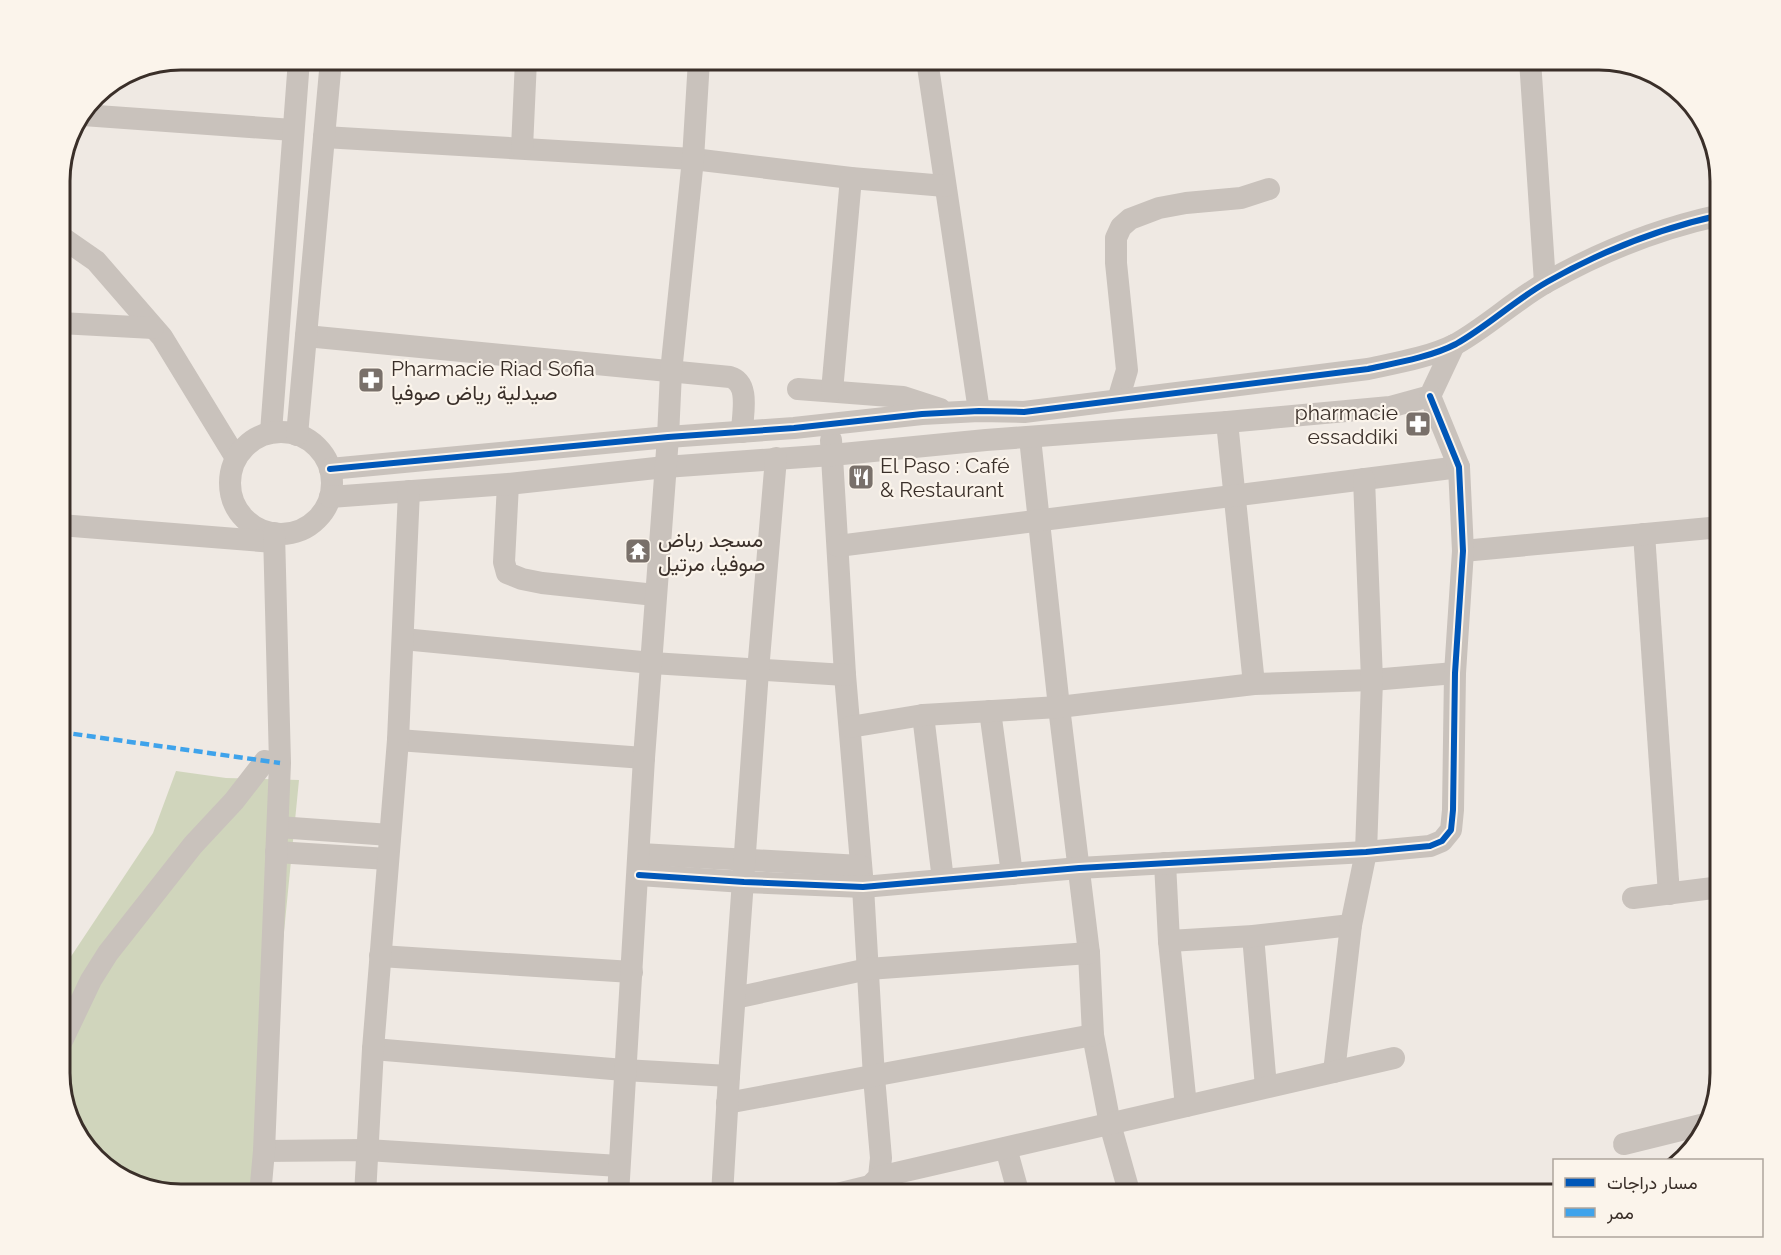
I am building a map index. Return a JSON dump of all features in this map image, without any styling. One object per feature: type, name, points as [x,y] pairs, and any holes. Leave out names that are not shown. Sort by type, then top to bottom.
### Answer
[{"type":"street","points":[[271,432],[298,70]]},
{"type":"street","points":[[297,435],[330,70]]},
{"type":"street","points":[[522,148],[526,70]]},
{"type":"street","points":[[618,1184],[644,758],[671,372],[693,159],[698,70]]},
{"type":"street","points":[[928,70],[979,411]]},
{"type":"street","points":[[1531,70],[1545,283]]},
{"type":"street","points":[[92,116],[293,130]]},
{"type":"street","points":[[324,137],[693,159],[851,178],[945,186]]},
{"type":"street","points":[[832,391],[851,178]]},
{"type":"street","points":[[1118,400],[1126,370],[1116,263],[1116,238],[1121,227],[1130,219],[1159,208],[1241,198],[1269,189]]},
{"type":"street","points":[[330,469],[950,412],[1024,412],[1368,369],[1407,361],[1454,345],[1545,283],[1642,238],[1710,218]]},
{"type":"street","points":[[71,244],[96,261],[162,337],[236,458]]},
{"type":"street","points":[[71,323],[153,327]]},
{"type":"street","points":[[306,336],[730,377],[739,381],[743,390],[742,432]]},
{"type":"street","points":[[639,865],[944,880],[1079,868],[1366,852],[1430,846],[1442,841],[1451,830],[1453,810],[1455,673],[1463,551],[1459,467],[1430,396],[1454,345]]},
{"type":"street","points":[[798,389],[903,397],[950,412]]},
{"type":"street","points":[[330,498],[508,484],[665,467],[832,455],[1390,407],[1430,396]]},
{"type":"street","points":[[1227,422],[1254,684]]},
{"type":"street","points":[[829,424],[881,1158],[879,1177]]},
{"type":"street","points":[[71,526],[274,537],[304,528],[317,519],[330,498],[332,488],[330,469],[322,452],[308,439],[290,432],[271,432],[248,443],[236,458],[230,477],[232,496],[240,513],[255,526],[274,537]]},
{"type":"street","points":[[1030,438],[1037,520],[1089,953],[1093,1035],[1110,1124],[1127,1184]]},
{"type":"street","points":[[723,1184],[758,671],[776,458]]},
{"type":"street","points":[[838,546],[1459,467]]},
{"type":"street","points":[[1334,1072],[1352,925],[1366,852],[1372,680],[1364,479]]},
{"type":"street","points":[[508,484],[504,555],[507,573],[542,583],[655,595]]},
{"type":"street","points":[[365,1184],[372,1049],[398,740],[409,491]]},
{"type":"street","points":[[1463,551],[1710,528]]},
{"type":"street","points":[[1644,534],[1669,894]]},
{"type":"street","points":[[261,1184],[280,764],[274,537]]},
{"type":"street","points":[[404,639],[652,663],[845,675]]},
{"type":"street","points":[[850,727],[923,715],[1059,707],[1254,684],[1372,680],[1455,673]]},
{"type":"street","points":[[990,711],[1012,874]]},
{"type":"street","points":[[923,715],[944,880]]},
{"type":"street","points":[[398,740],[644,758]]},
{"type":"street","points":[[71,1021],[90,980],[108,953],[187,853],[234,801],[265,761]]},
{"type":"street","points":[[278,827],[390,835]]},
{"type":"street","points":[[276,852],[388,859]]},
{"type":"street","points":[[1165,863],[1169,941],[1186,1106]]},
{"type":"street","points":[[1633,898],[1710,888]]},
{"type":"street","points":[[1169,941],[1253,936],[1352,925]]},
{"type":"street","points":[[1253,936],[1266,1087]]},
{"type":"street","points":[[735,998],[868,969],[1089,953]]},
{"type":"street","points":[[380,956],[632,972]]},
{"type":"street","points":[[727,1103],[1093,1035]]},
{"type":"street","points":[[372,1049],[624,1070],[729,1076]]},
{"type":"street","points":[[872,1184],[879,1177],[1394,1058]]},
{"type":"street","points":[[1624,1144],[1697,1127]]},
{"type":"street","points":[[1006,1148],[1016,1184]]},
{"type":"street","points":[[264,1151],[367,1150],[619,1166]]},
{"type":"green space","points":[[176,771],[226,778],[299,780],[259,1184],[167,1184],[146,1179],[120,1166],[98,1147],[85,1129],[76,1109],[71,1080],[71,956],[153,833]]},
{"type":"marked path","points":[[71,734],[280,763]]},
{"type":"cycle path","points":[[330,469],[668,437],[794,428],[922,414],[979,411],[1024,412],[1368,369],[1446,349],[1468,337],[1535,289],[1567,271],[1631,242],[1710,217]]},
{"type":"cycle path","points":[[639,875],[863,887],[1079,868],[1366,852],[1430,846],[1442,841],[1451,830],[1453,810],[1455,673],[1463,551],[1459,467],[1430,396]]},
{"type":"place","name":"Pharmacie Riad Sofia صيدلية رياض صوفيا","points":[[371,380]]},
{"type":"place","name":"pharmacie essaddiki","points":[[1418,424]]},
{"type":"place","name":"El Paso : Café & Restaurant","points":[[861,477]]},
{"type":"place","name":"مسجد رياض صوفيا، مرتیل","points":[[638,551]]}]
